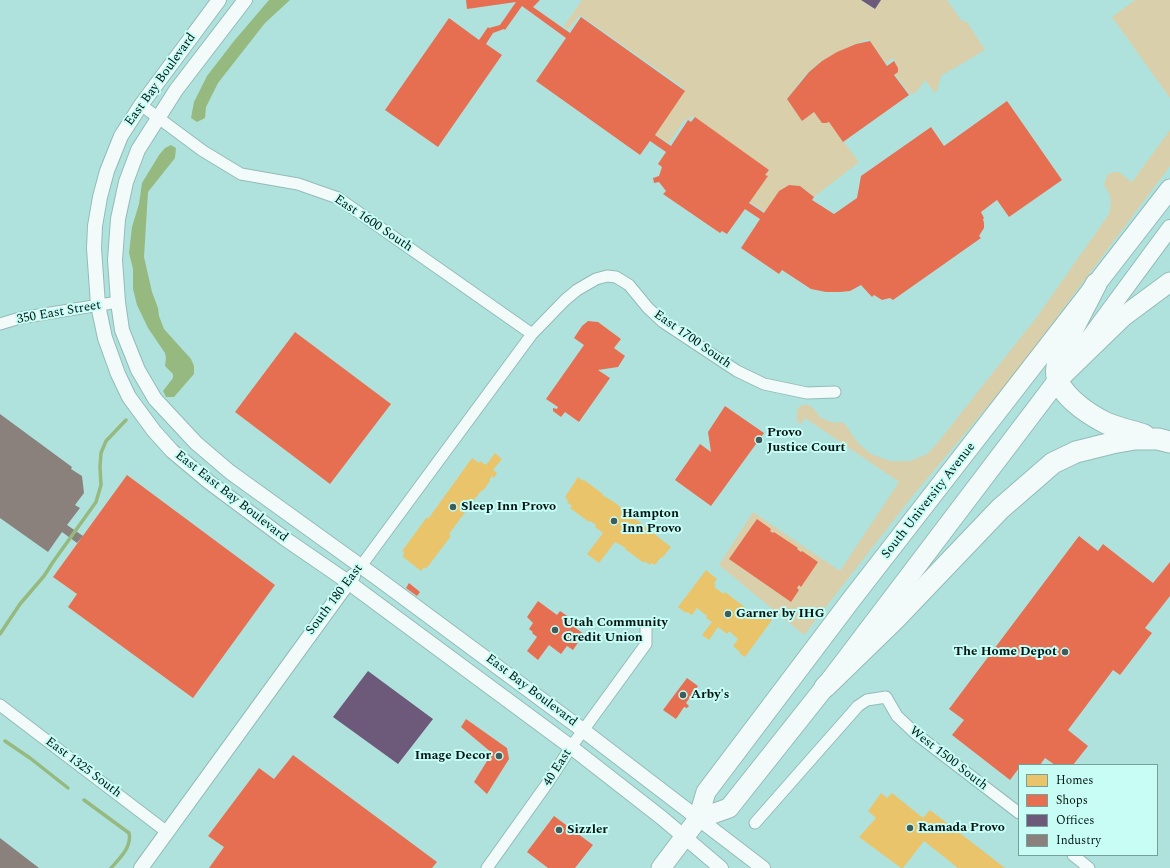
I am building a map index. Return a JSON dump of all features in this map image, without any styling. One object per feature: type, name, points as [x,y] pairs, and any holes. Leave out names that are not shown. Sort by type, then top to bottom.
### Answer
[{"type":"highway","name":"South University Avenue","points":[[661,868],[698,819],[706,792],[851,600],[1170,188]]},
{"type":"highway","points":[[698,819],[729,808],[825,687],[1058,381],[1124,316],[1170,282]]},
{"type":"highway","points":[[1096,284],[1060,353],[1056,368],[1058,381],[1068,396],[1092,415],[1117,427],[1164,440]]},
{"type":"highway","points":[[825,687],[895,619],[1000,509],[1053,462],[1076,452],[1112,443],[1135,439],[1164,440]]},
{"type":"main road","points":[[1058,381],[1170,228]]},
{"type":"street","name":"East Bay Boulevard","points":[[98,305],[94,248],[95,226],[107,170],[116,147],[141,105],[219,0]]},
{"type":"street","name":"East Bay Boulevard","points":[[118,302],[115,260],[118,226],[126,182],[138,150],[176,90],[245,0]]},
{"type":"street","name":"East 1600 South","points":[[141,105],[203,151],[241,174],[298,184],[338,198],[532,334]]},
{"type":"street","name":"East 1700 South","points":[[532,334],[565,300],[577,290],[596,279],[607,276],[616,277],[629,285],[648,308],[663,322],[737,371],[764,384],[808,394],[835,392]]},
{"type":"street","name":"350 East Street","points":[[0,324],[20,318],[118,302]]},
{"type":"street","name":"East East Bay Boulevard","points":[[118,302],[122,330],[138,370],[155,399],[196,443],[230,472],[360,566]]},
{"type":"street","name":"East East Bay Boulevard","points":[[98,305],[105,338],[118,374],[129,397],[154,431],[172,451],[227,496],[284,538],[348,582]]},
{"type":"street","name":"South 180 East","points":[[141,868],[348,582],[532,334]]},
{"type":"street","name":"East Bay Boulevard","points":[[360,566],[584,730],[763,868]]},
{"type":"street","name":"East Bay Boulevard","points":[[348,582],[571,747],[722,868]]},
{"type":"street","name":"40 East","points":[[487,868],[550,781],[571,747],[646,644],[646,626]]},
{"type":"street","name":"West 1500 South","points":[[755,823],[858,706],[868,700],[886,697],[896,716],[916,734],[1018,812]]},
{"type":"street","name":"East 1325 South","points":[[0,705],[167,832]]},
{"type":"street","points":[[1074,856],[1089,868]]},
{"type":"shaded area","points":[[269,0],[290,0],[265,23],[218,83],[206,107],[205,118],[197,122],[191,118],[194,102],[207,76],[234,41]]},
{"type":"shaded area","points":[[582,0],[861,0],[874,9],[881,0],[947,0],[961,20],[967,22],[985,50],[941,76],[937,91],[935,93],[925,80],[918,90],[911,95],[894,73],[898,70],[893,58],[886,63],[868,39],[836,53],[815,66],[802,78],[787,99],[802,121],[814,112],[822,123],[829,122],[859,162],[814,197],[800,187],[792,185],[787,186],[778,193],[765,212],[747,200],[766,168],[692,116],[688,120],[685,119],[669,143],[652,133],[684,88],[580,15],[568,29],[564,26]]},
{"type":"shaded area","points":[[1135,0],[1170,0],[1170,98],[1112,17]]},
{"type":"shaded area","points":[[1170,130],[1170,166],[1012,377],[911,498],[804,635],[719,565],[753,512],[840,571],[899,482],[805,418],[801,424],[797,422],[797,409],[806,404],[813,408],[821,418],[834,423],[841,422],[845,424],[858,443],[871,454],[890,461],[910,461],[927,454],[939,441],[1036,318],[1109,214],[1111,199],[1109,192],[1104,185],[1107,175],[1113,172],[1119,172],[1132,182]]},
{"type":"shaded area","points":[[171,145],[176,148],[175,158],[148,192],[144,257],[152,292],[164,329],[191,359],[194,366],[194,374],[174,397],[166,397],[163,391],[173,378],[173,374],[165,366],[165,353],[148,328],[137,305],[133,289],[133,269],[129,253],[132,227],[139,204],[142,183],[159,155],[165,148]]},
{"type":"building: Homes","name":"Sleep Inn Provo","points":[[495,453],[502,459],[493,470],[497,473],[494,478],[492,476],[483,491],[482,490],[477,496],[449,534],[451,536],[426,569],[424,567],[421,571],[403,557],[404,552],[402,551],[427,517],[428,519],[472,458],[479,463],[480,461],[486,465]]},
{"type":"building: Homes","name":"Hampton Inn Provo","points":[[578,477],[614,502],[671,547],[655,565],[652,563],[650,565],[645,561],[644,563],[625,549],[626,548],[615,542],[599,563],[587,554],[603,533],[595,527],[596,525],[590,521],[589,522],[570,508],[572,506],[567,502],[568,500],[565,497]]},
{"type":"building: Homes","name":"Garner by IHG","points":[[706,570],[717,579],[714,583],[716,584],[714,587],[724,594],[725,592],[755,617],[757,614],[759,616],[762,612],[772,620],[745,657],[733,646],[738,639],[729,631],[727,634],[718,627],[709,640],[702,635],[712,622],[706,618],[707,616],[697,608],[692,615],[687,612],[686,613],[678,607]]},
{"type":"building: Homes","name":"Ramada Provo","points":[[881,793],[887,798],[892,793],[923,818],[930,810],[1005,868],[958,868],[924,841],[903,868],[901,868],[859,837],[876,818],[868,811]]},
{"type":"building: Shops","points":[[466,0],[540,0],[533,7],[570,33],[581,17],[685,91],[655,135],[671,146],[688,120],[691,122],[695,117],[769,170],[765,175],[768,176],[749,203],[764,213],[779,191],[789,185],[800,186],[814,197],[812,200],[834,214],[857,198],[861,176],[931,127],[944,146],[1007,101],[1062,180],[1009,217],[997,200],[981,212],[984,218],[984,228],[979,236],[981,238],[893,300],[890,298],[882,300],[874,295],[872,297],[861,285],[850,291],[840,292],[826,292],[811,289],[782,270],[779,274],[741,248],[760,219],[745,209],[727,234],[722,231],[720,233],[663,194],[666,191],[659,182],[654,183],[653,178],[659,176],[662,167],[658,164],[666,152],[650,141],[640,155],[536,81],[566,38],[522,6],[505,30],[504,29],[493,33],[486,44],[502,55],[438,147],[385,110],[449,18],[479,40],[488,27],[500,25],[516,2],[467,9]]},
{"type":"building: Shops","points":[[870,41],[887,66],[894,61],[898,68],[898,72],[894,75],[909,95],[843,142],[829,122],[822,123],[814,112],[802,121],[787,99],[809,72],[822,61],[837,52],[856,44]]},
{"type":"building: Shops","points":[[588,321],[598,322],[621,339],[614,348],[625,356],[618,367],[598,370],[610,378],[579,422],[565,412],[561,417],[553,411],[553,408],[557,409],[558,407],[546,399],[584,345],[574,338],[582,326]]},
{"type":"building: Shops","points":[[295,332],[391,404],[330,484],[235,412]]},
{"type":"building: Shops","points":[[725,406],[764,433],[711,506],[675,480],[700,444],[711,452],[708,432]]},
{"type":"building: Shops","points":[[127,475],[275,585],[193,698],[68,607],[77,594],[53,577]]},
{"type":"building: Shops","points":[[757,519],[771,529],[770,531],[773,533],[774,532],[798,548],[797,549],[801,552],[802,551],[818,562],[801,587],[799,585],[797,588],[799,590],[791,602],[729,559]]},
{"type":"building: Shops","name":"The Home Depot","points":[[1079,536],[1098,551],[1103,544],[1153,583],[1170,562],[1170,596],[1145,628],[1152,633],[1120,675],[1113,670],[1068,730],[1088,746],[1074,764],[1054,764],[1045,758],[1041,764],[1018,764],[1018,769],[1010,780],[952,735],[964,720],[949,709]]},
{"type":"building: Shops","points":[[409,583],[420,592],[417,596],[406,588]]},
{"type":"building: Shops","name":"Utah Community Credit Union","points":[[538,601],[557,615],[560,611],[573,620],[570,624],[584,634],[573,650],[567,646],[561,654],[549,645],[538,660],[527,651],[537,637],[529,629],[533,623],[527,617]]},
{"type":"building: Shops","name":"Arby's","points":[[687,678],[698,686],[686,703],[689,706],[687,708],[684,707],[676,719],[663,710]]},
{"type":"building: Shops","name":"Image Decor","points":[[466,719],[507,748],[509,759],[487,794],[474,782],[492,753],[461,727]]},
{"type":"building: Shops","points":[[293,755],[437,862],[432,868],[209,868],[224,847],[208,836],[259,768],[274,779]]},
{"type":"building: Shops","name":"Sizzler","points":[[554,816],[593,845],[575,868],[548,868],[527,852]]},
{"type":"building: Offices","points":[[861,0],[881,0],[875,9]]},
{"type":"building: Offices","points":[[368,671],[433,719],[398,764],[333,717]]},
{"type":"building: Industry","points":[[0,414],[82,476],[84,493],[75,505],[80,508],[67,525],[83,536],[77,543],[62,532],[48,552],[0,518]]},
{"type":"building: Industry","points":[[0,838],[39,868],[0,868]]},
{"type":"waterway","points":[[0,634],[20,604],[44,576],[96,502],[101,485],[101,453],[106,441],[126,420]]},
{"type":"waterway","points":[[5,741],[30,758],[68,788]]},
{"type":"waterway","points":[[84,800],[129,833],[129,843],[127,848],[111,868]]},
{"type":"place","name":"Provo Justice Court","points":[[759,440]]},
{"type":"place","name":"Sleep Inn Provo","points":[[453,507]]},
{"type":"place","name":"Hampton Inn Provo","points":[[614,521]]},
{"type":"place","name":"Garner by IHG","points":[[728,614]]},
{"type":"place","name":"Utah Community Credit Union","points":[[555,630]]},
{"type":"place","name":"The Home Depot","points":[[1065,652]]},
{"type":"place","name":"Arby's","points":[[683,695]]},
{"type":"place","name":"Image Decor","points":[[499,756]]},
{"type":"place","name":"Ramada Provo","points":[[910,828]]},
{"type":"place","name":"Sizzler","points":[[559,830]]}]
